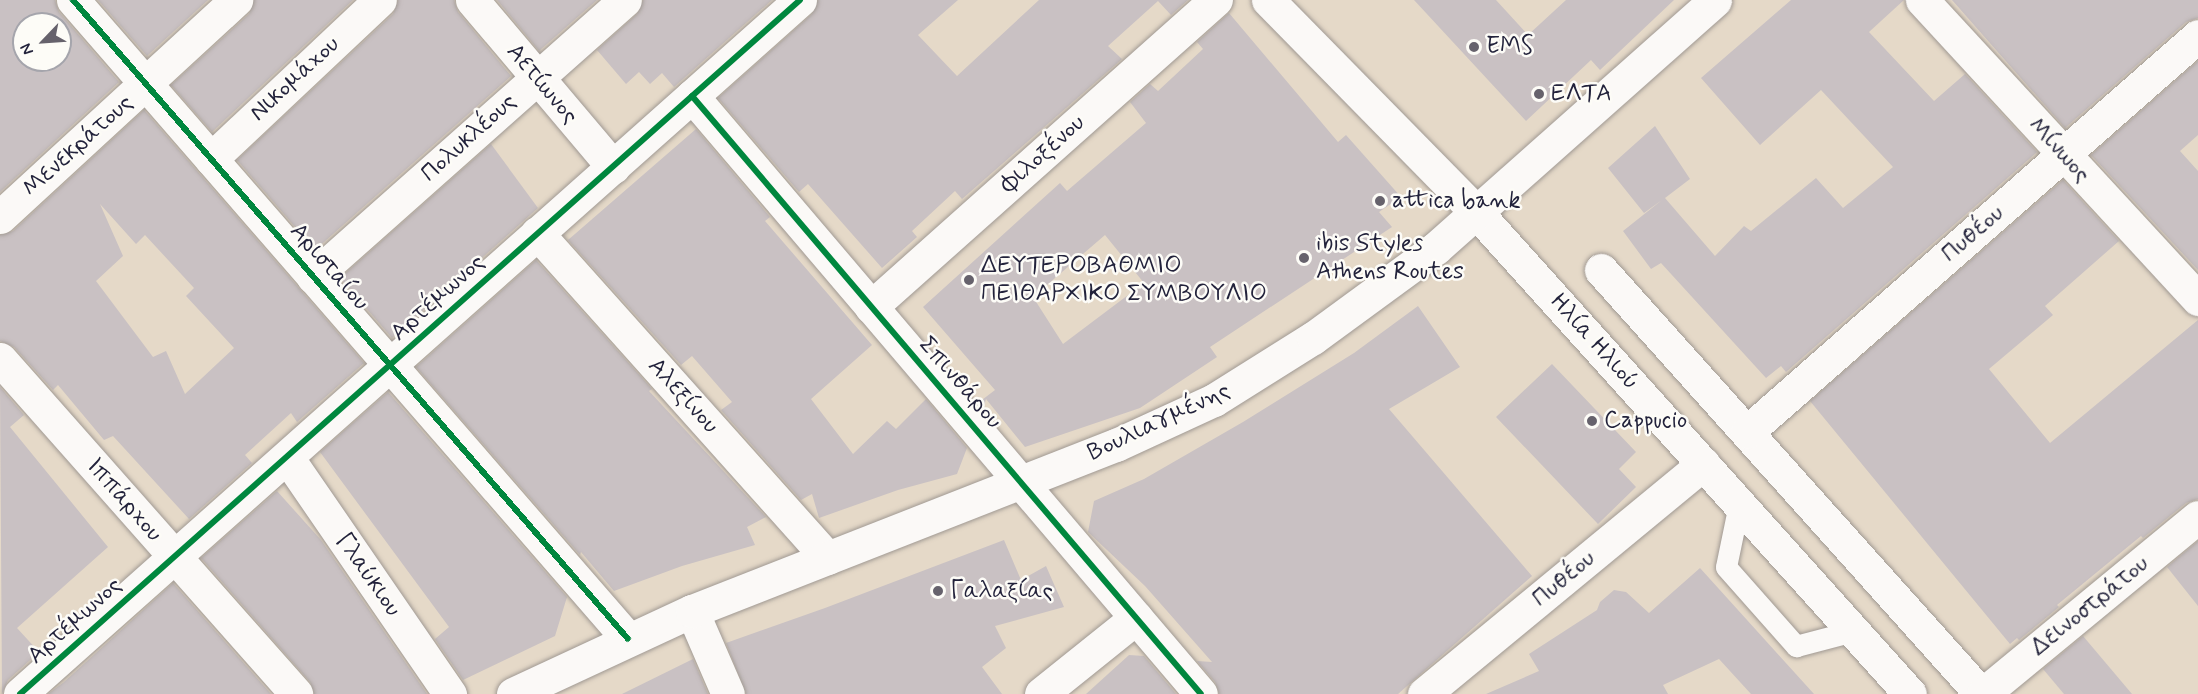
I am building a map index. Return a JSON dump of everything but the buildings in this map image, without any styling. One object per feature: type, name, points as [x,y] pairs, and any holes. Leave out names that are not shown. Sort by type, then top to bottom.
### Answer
[{"type":"street","name":"Αρισταίου","points":[[73,0],[628,639]]},
{"type":"street","name":"Μενεκράτους","points":[[0,217],[236,0]]},
{"type":"street","name":"Νικομάχου","points":[[211,159],[380,0]]},
{"type":"street","name":"Αετίωνος","points":[[472,0],[536,79],[613,167]]},
{"type":"street","name":"Πολυκλέους","points":[[314,277],[625,0]]},
{"type":"street","name":"Αρτέμωνος","points":[[20,694],[800,0]]},
{"type":"street","name":"Φιλοξένου","points":[[871,307],[1216,0]]},
{"type":"street","name":"Ηλία Ηλιού","points":[[1268,0],[1477,213],[1910,694]]},
{"type":"street","name":"Βουλιαγμένης","points":[[513,694],[692,611],[1116,445],[1214,400],[1313,338],[1437,248],[1715,0]]},
{"type":"street","name":"Μίνωος","points":[[1922,0],[2198,299]]},
{"type":"street","name":"Πυθέου","points":[[1747,432],[2198,36]]},
{"type":"street","name":"Σπινθάρου","points":[[692,96],[1201,694]]},
{"type":"street","name":"Αλεξίνου","points":[[537,234],[828,558]]},
{"type":"street","points":[[1600,270],[1982,694]]},
{"type":"street","name":"Ιππάρχου","points":[[0,359],[296,694]]},
{"type":"street","name":"Γλαύκιου","points":[[287,457],[450,694]]},
{"type":"street","name":"Πυθέου","points":[[1424,694],[1703,464]]},
{"type":"street","name":"Δεινοστράτου","points":[[1982,694],[2198,518]]},
{"type":"street","points":[[692,611],[728,694]]},
{"type":"street","points":[[1041,694],[1136,618]]},
{"type":"lane","points":[[1739,504],[1726,567],[1796,646],[1853,631]]},
{"type":"cycle path","points":[[73,0],[628,639]]},
{"type":"cycle path","points":[[20,694],[800,0]]},
{"type":"cycle path","points":[[692,96],[1201,694]]},
{"type":"place","name":"EMS","points":[[1474,47]]},
{"type":"place","name":"ΕΛΤΑ","points":[[1539,94]]},
{"type":"place","name":"attica bank","points":[[1380,201]]},
{"type":"place","name":"ibis Styles Athens Routes","points":[[1304,258]]},
{"type":"place","name":"ΔΕΥΤΕΡΟΒΑΘΜΙΟ ΠΕΙΘΑΡΧΙΚΟ ΣΥΜΒΟΥΛΙΟ","points":[[969,280]]},
{"type":"place","name":"Cappucio","points":[[1592,421]]},
{"type":"place","name":"Γαλαξίας","points":[[938,591]]}]
